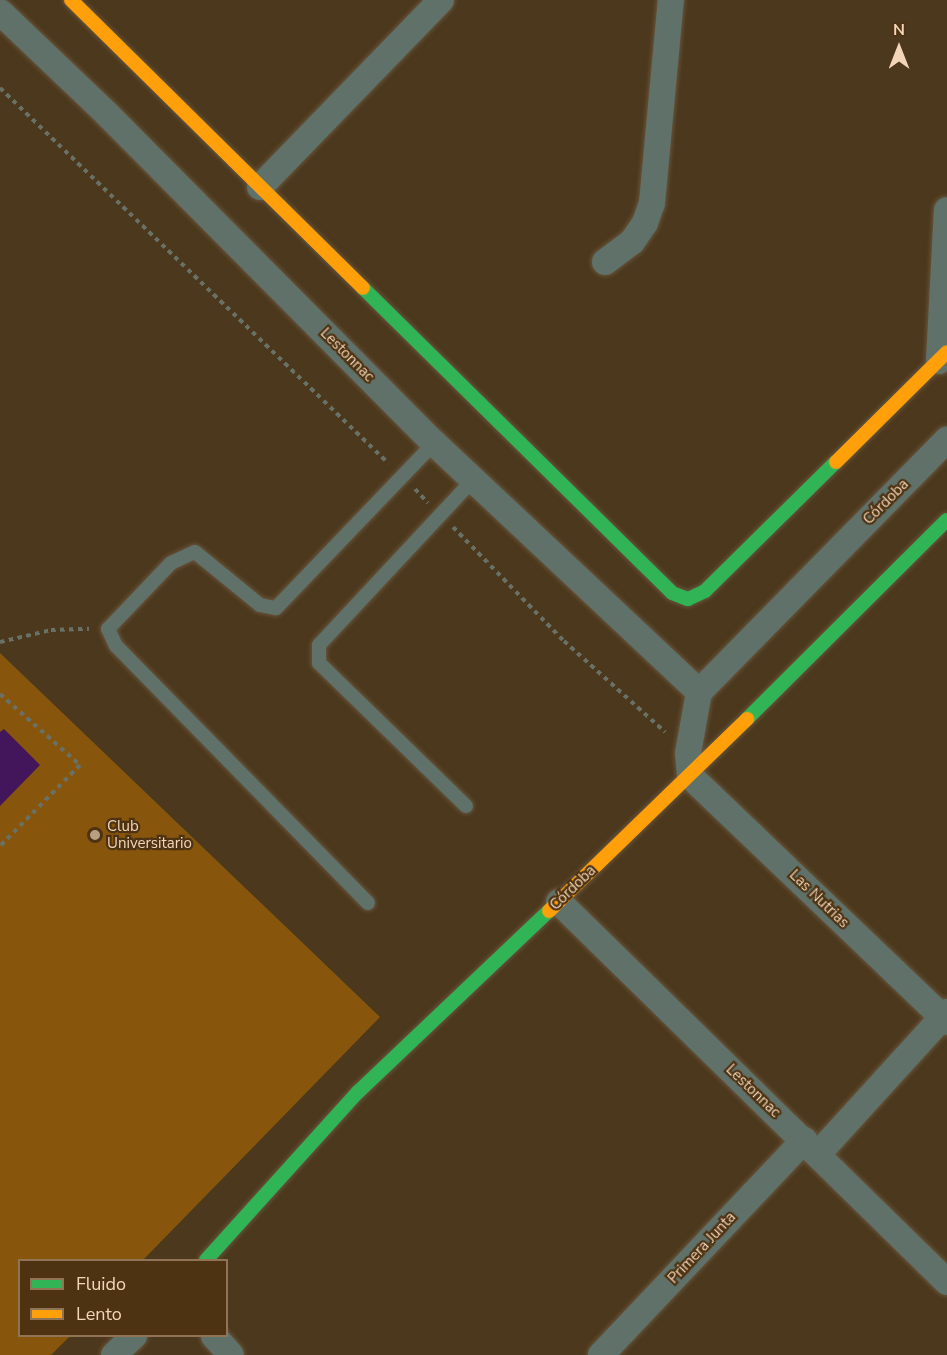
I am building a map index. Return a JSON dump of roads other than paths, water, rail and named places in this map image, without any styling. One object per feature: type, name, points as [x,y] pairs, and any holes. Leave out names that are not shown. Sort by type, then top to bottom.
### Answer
[{"type":"street","points":[[71,0],[672,593],[688,599],[705,591],[943,356],[947,210]]},
{"type":"street","points":[[260,187],[441,0]]},
{"type":"street","points":[[605,262],[632,242],[645,223],[652,203],[671,0]]},
{"type":"street","name":"Lestonnac","points":[[0,12],[106,113],[472,480],[699,692]]},
{"type":"street","name":"Córdoba","points":[[699,692],[947,440]]},
{"type":"street","name":"Córdoba","points":[[207,1259],[358,1092],[559,902],[689,764],[947,520]]},
{"type":"street","points":[[689,764],[699,692]]},
{"type":"street","name":"Las Nutrias","points":[[689,764],[945,1017]]},
{"type":"street","name":"Lestonnac","points":[[559,902],[947,1282]]},
{"type":"street","name":"Primera Junta","points":[[601,1355],[945,1017]]},
{"type":"street","points":[[114,1355],[132,1337]]},
{"type":"street","points":[[216,1337],[231,1355]]},
{"type":"lane","points":[[368,903],[116,646],[108,629],[171,563],[195,552],[260,605],[276,608],[434,443]]},
{"type":"lane","points":[[466,806],[319,663],[319,645],[472,480]]},
{"type":"place","name":"Club Universitario","points":[[95,835]]}]
